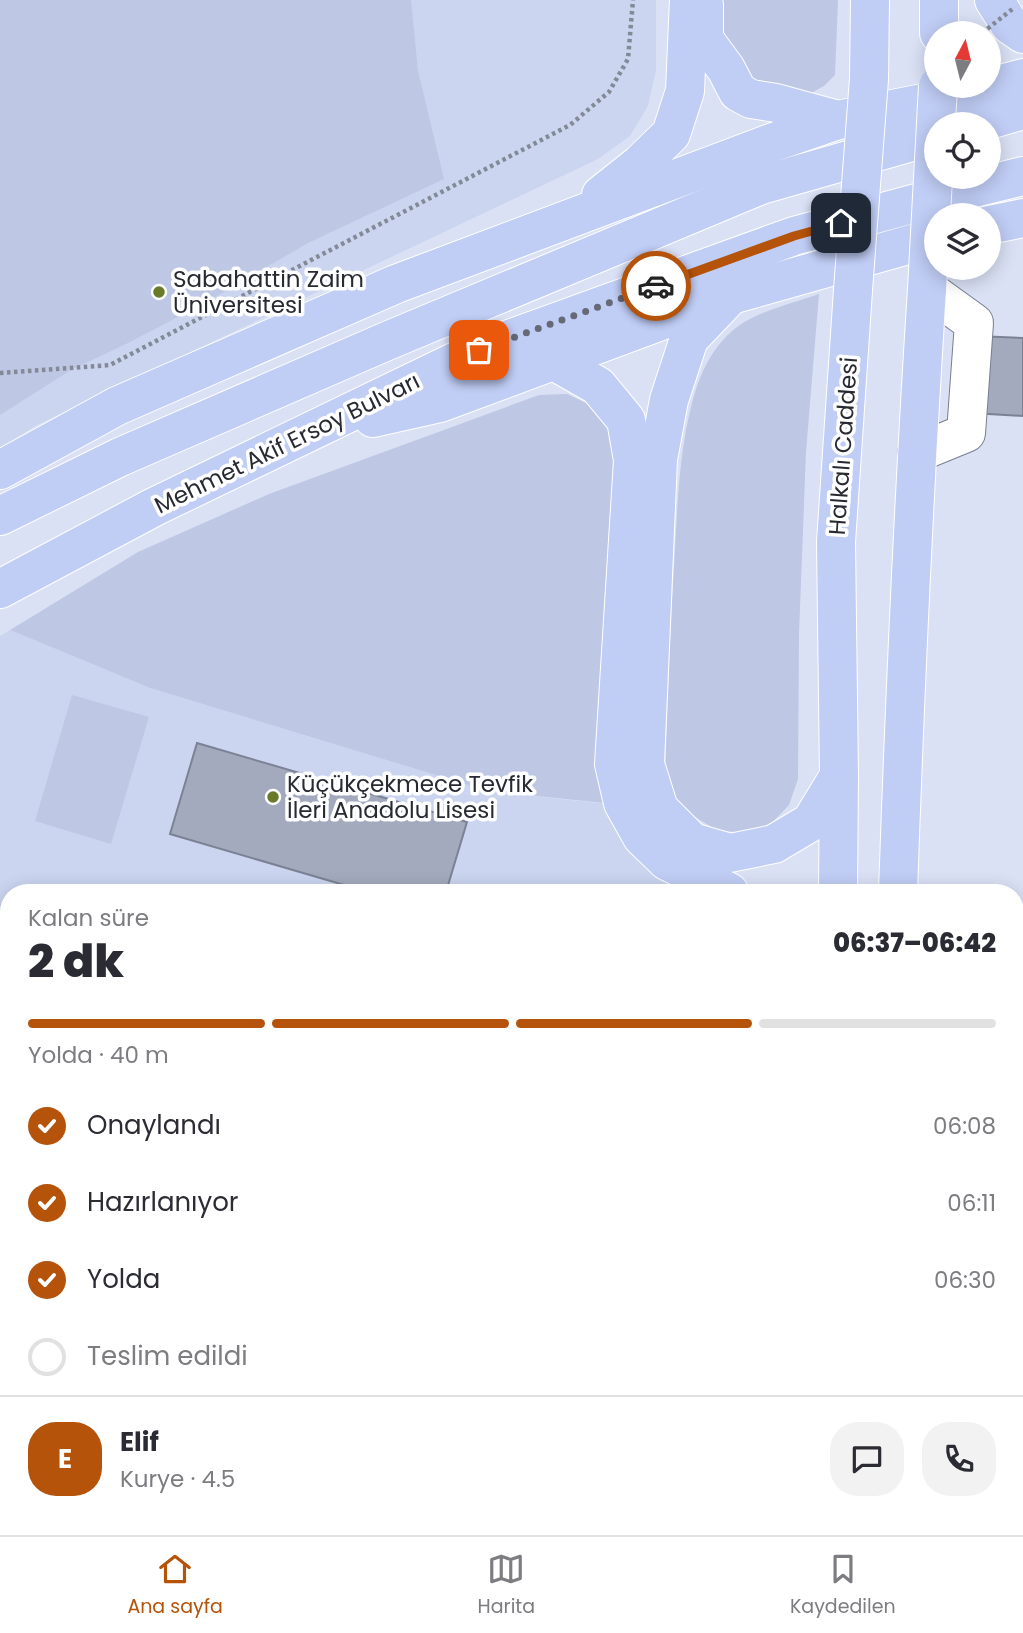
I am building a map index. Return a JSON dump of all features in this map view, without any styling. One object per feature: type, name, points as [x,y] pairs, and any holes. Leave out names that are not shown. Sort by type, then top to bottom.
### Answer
[{"type":"main road","points":[[572,218],[640,164],[671,134],[685,91],[690,0]]},
{"type":"main road","points":[[704,0],[704,39],[726,69],[738,92],[751,99],[838,120]]},
{"type":"main road","name":"Halkalı Caddesi","points":[[838,884],[836,542],[869,79],[870,0]]},
{"type":"main road","points":[[939,0],[939,21]]},
{"type":"main road","points":[[0,470],[117,406],[396,284],[838,120],[948,99],[1023,78]]},
{"type":"main road","points":[[898,884],[906,653],[937,98]]},
{"type":"main road","points":[[1001,116],[1023,110]]},
{"type":"main road","name":"Mehmet Akif Ersoy Bulvarı","points":[[0,516],[120,457],[748,190],[924,138]]},
{"type":"main road","name":"Mehmet Akif Ersoy Bulvarı","points":[[0,589],[154,507],[479,350],[794,236],[1023,176]]},
{"type":"main road","points":[[1001,223],[1023,218]]},
{"type":"main road","points":[[309,432],[440,403],[731,295],[924,240]]},
{"type":"main road","points":[[731,295],[689,339],[669,400],[659,459],[645,764],[659,809],[692,842],[730,853],[774,844],[811,822],[839,776]]},
{"type":"main road","points":[[554,361],[598,386],[626,420],[633,460],[614,764],[623,803],[642,837],[667,861],[713,884]]},
{"type":"path","points":[[0,373],[110,365],[570,125],[609,93],[628,59],[633,0]]},
{"type":"shaded area","name":"Sabahattin Zaim Üniversitesi","points":[[0,0],[656,0],[656,70],[648,106],[630,136],[598,159],[37,425],[0,448]]},
{"type":"shaded area","name":"Sabahattin Zaim Üniversitesi","points":[[0,0],[411,0],[418,71],[444,179],[308,243],[205,303],[71,370],[0,415]]},
{"type":"shaded area","points":[[715,0],[838,0],[835,75],[824,86],[799,95],[764,88],[724,54]]},
{"type":"shaded area","points":[[819,294],[806,452],[799,634],[798,779],[789,805],[771,824],[745,833],[717,830],[693,816],[677,800],[665,774],[677,508],[687,426],[703,371],[725,338],[750,319]]},
{"type":"shaded area","points":[[567,394],[592,406],[611,428],[616,455],[604,803],[488,791],[150,688],[10,630],[138,552],[269,494],[539,395]]},
{"type":"shaded area","name":"Küçükçekmece Tevfik İleri Anadolu Lisesi","points":[[10,630],[150,688],[488,791],[616,805],[669,877],[668,884],[0,884],[0,636]]},
{"type":"shaded area","points":[[72,695],[149,717],[111,844],[35,821]]},
{"type":"building","points":[[977,336],[1023,338],[1023,416],[972,413]]},
{"type":"building","points":[[197,743],[467,822],[448,884],[341,884],[170,834]]},
{"type":"way so far","points":[[479,350],[656,286]]},
{"type":"place","name":"Sabahattin Zaim Üniversitesi","points":[[159,292]]},
{"type":"place","name":"Küçükçekmece Tevfik İleri Anadolu Lisesi","points":[[273,797]]},
{"type":"route","points":[[656,286],[794,236],[841,223]]}]
